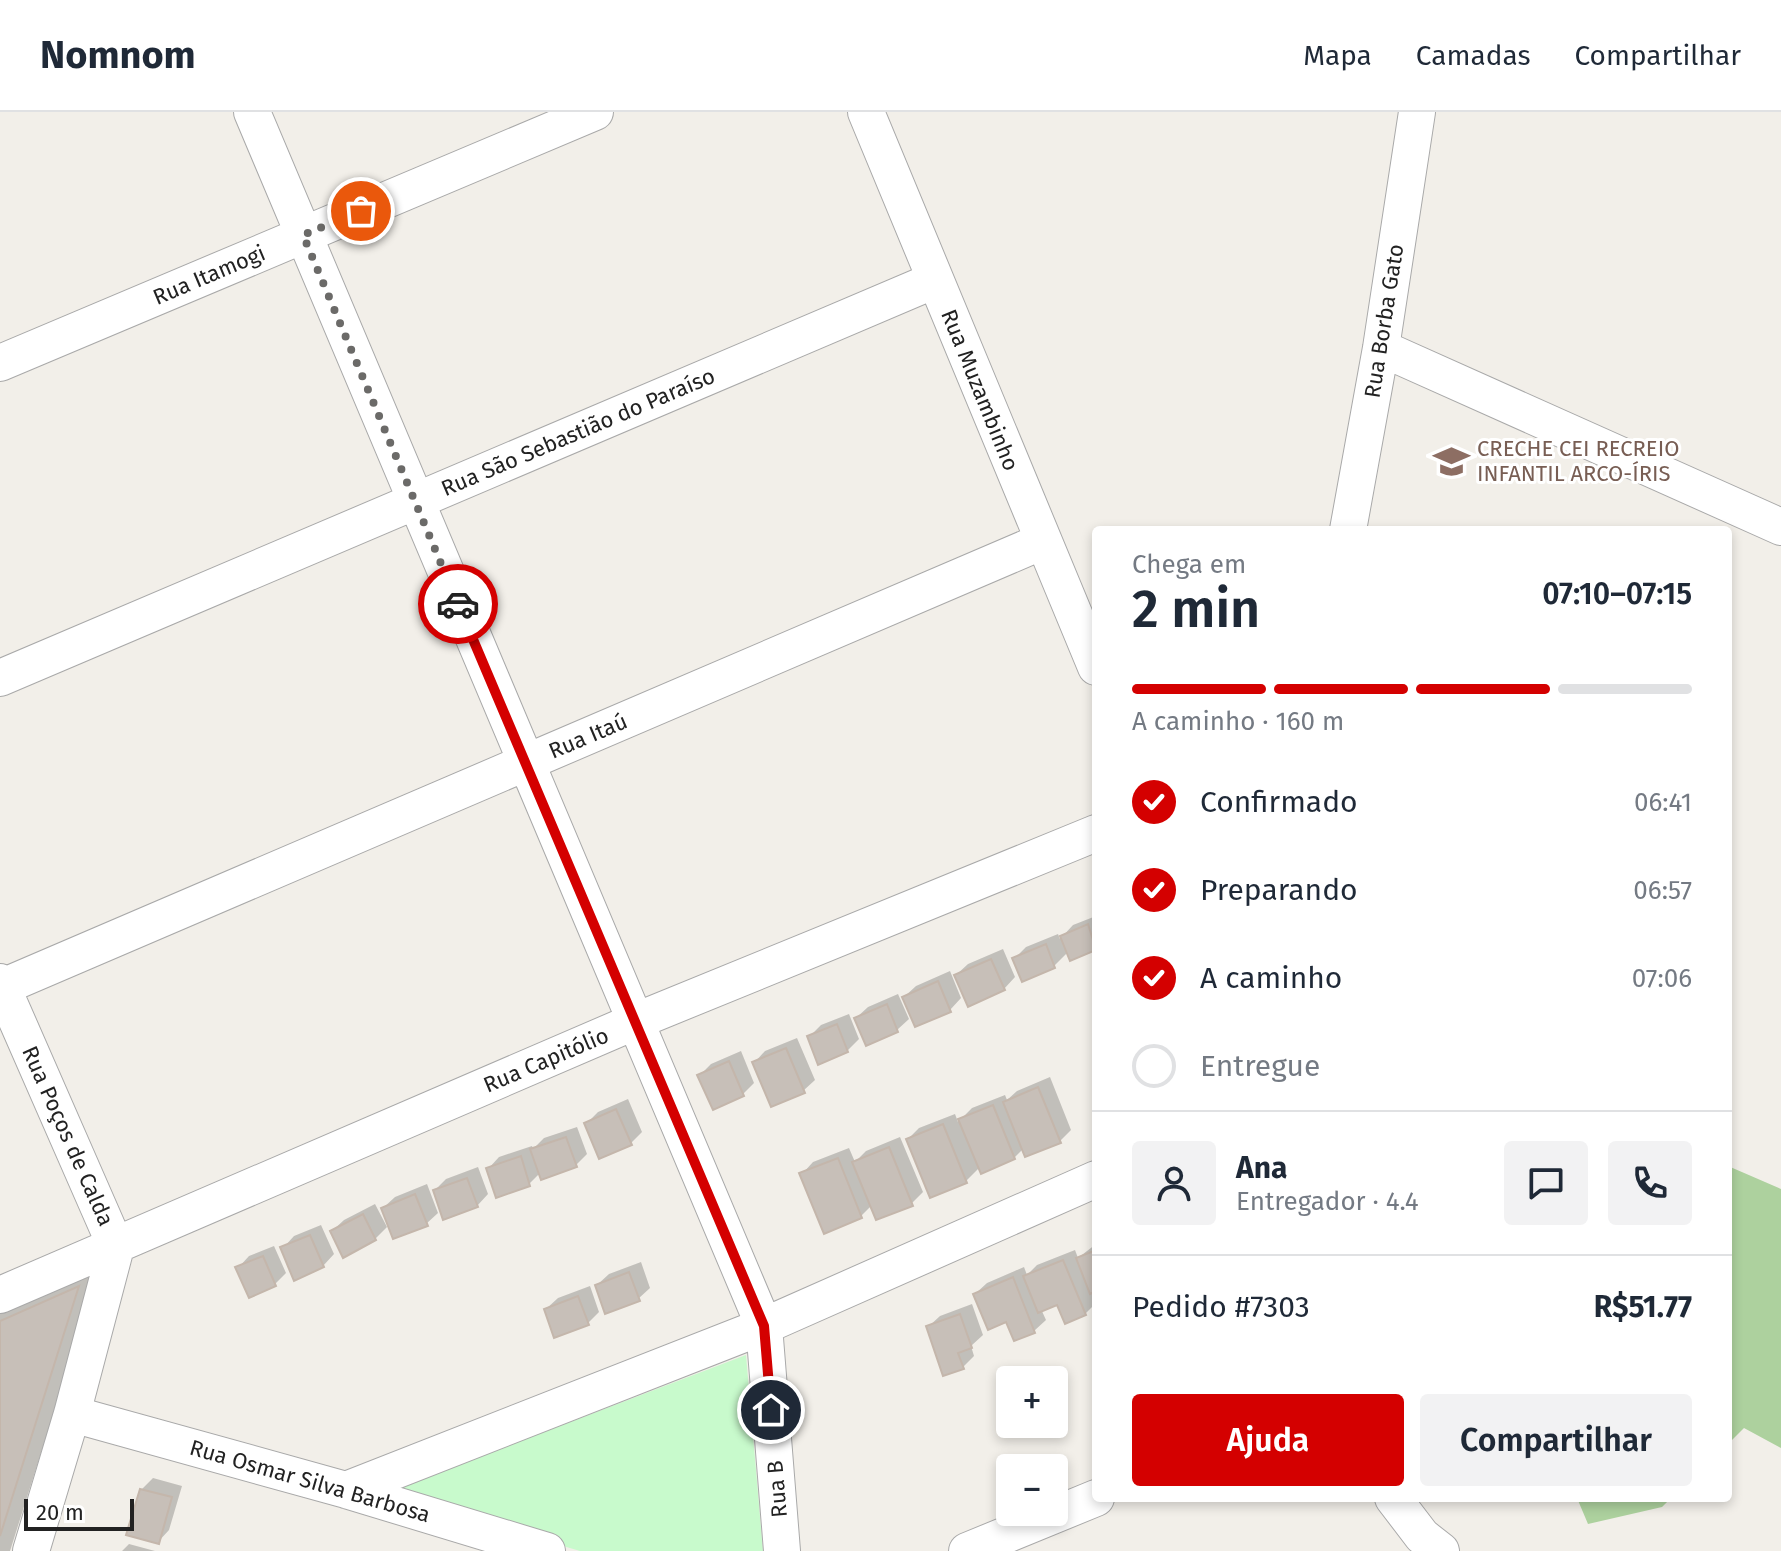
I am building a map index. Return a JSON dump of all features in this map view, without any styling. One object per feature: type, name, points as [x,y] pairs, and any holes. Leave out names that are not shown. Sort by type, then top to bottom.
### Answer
[{"type":"street","name":"Rua B","points":[[252,112],[764,1326],[782,1551]]},
{"type":"street","name":"Rua Itamogi","points":[[0,363],[595,112]]},
{"type":"street","name":"Rua Muzambinho","points":[[866,112],[1092,657]]},
{"type":"street","name":"Rua Borba Gato","points":[[1349,526],[1381,348],[1415,112]]},
{"type":"street","name":"Rua São Sebastião do Paraíso","points":[[0,678],[935,280]]},
{"type":"street","points":[[1381,348],[1781,527]]},
{"type":"street","name":"Rua Itaú","points":[[1,986],[1043,541]]},
{"type":"street","name":"Rua Capitólio","points":[[0,1295],[636,1021],[1092,835]]},
{"type":"street","name":"Rua Poços de Calda","points":[[1,986],[116,1247]]},
{"type":"street","points":[[346,1490],[764,1326],[1092,1181]]},
{"type":"street","points":[[31,1551],[72,1414],[116,1247]]},
{"type":"street","name":"Rua Osmar Silva Barbosa","points":[[72,1414],[346,1490],[547,1551]]},
{"type":"street","points":[[967,1551],[1092,1500]]},
{"type":"street","points":[[1396,1502],[1422,1536],[1441,1551]]},
{"type":"green space","points":[[1732,1168],[1781,1189],[1781,1448],[1744,1428],[1732,1440]]},
{"type":"green space","points":[[746,1355],[763,1551],[580,1551],[384,1493]]},
{"type":"green space","points":[[1579,1502],[1667,1502],[1662,1507],[1588,1524]]},
{"type":"building","points":[[1088,924],[1092,952],[1070,961],[1060,936]]},
{"type":"building","points":[[1046,944],[1055,968],[1022,982],[1012,958]]},
{"type":"building","points":[[991,959],[1005,990],[968,1007],[954,975]]},
{"type":"building","points":[[938,981],[951,1012],[915,1027],[902,997]]},
{"type":"building","points":[[887,1004],[898,1032],[866,1046],[854,1018]]},
{"type":"building","points":[[837,1024],[848,1052],[818,1065],[807,1036]]},
{"type":"building","points":[[786,1048],[805,1093],[771,1107],[752,1062]]},
{"type":"building","points":[[729,1061],[744,1096],[713,1110],[697,1075]]},
{"type":"building","points":[[1038,1087],[1061,1143],[1025,1157],[1003,1102]]},
{"type":"building","points":[[993,1105],[1015,1159],[981,1174],[958,1119]]},
{"type":"building","points":[[616,1109],[632,1145],[599,1159],[584,1123]]},
{"type":"building","points":[[943,1124],[967,1183],[930,1198],[906,1139]]},
{"type":"building","points":[[566,1137],[577,1167],[541,1180],[530,1149]]},
{"type":"building","points":[[889,1147],[913,1206],[876,1220],[852,1162]]},
{"type":"building","points":[[521,1156],[530,1186],[496,1198],[486,1168]]},
{"type":"building","points":[[838,1158],[862,1218],[824,1234],[799,1173]]},
{"type":"building","points":[[467,1178],[478,1207],[443,1220],[433,1190]]},
{"type":"building","points":[[415,1194],[428,1226],[393,1239],[381,1208]]},
{"type":"building","points":[[363,1214],[376,1240],[343,1258],[330,1231]]},
{"type":"building","points":[[310,1235],[324,1267],[294,1281],[280,1247]]},
{"type":"building","points":[[1092,1252],[1090,1294],[1076,1258]]},
{"type":"building","points":[[263,1256],[276,1286],[249,1298],[235,1267]]},
{"type":"building","points":[[1063,1260],[1086,1315],[1065,1324],[1057,1305],[1038,1313],[1023,1276]]},
{"type":"building","points":[[629,1272],[640,1301],[605,1314],[595,1285]]},
{"type":"building","points":[[1013,1277],[1035,1333],[1014,1341],[1006,1322],[988,1330],[973,1294]]},
{"type":"building","points":[[79,1286],[0,1536],[0,1321]]},
{"type":"building","points":[[578,1296],[589,1325],[554,1338],[544,1309]]},
{"type":"building","points":[[960,1314],[972,1348],[958,1353],[964,1369],[943,1376],[926,1326]]},
{"type":"building","points":[[140,1489],[172,1497],[159,1544],[126,1535]]},
{"type":"way so far","points":[[361,211],[303,235],[458,604]]},
{"type":"place","name":"CRECHE CEI RECREIO INFANTIL ARCO-ÍRIS","points":[[1451,461]]},
{"type":"route","points":[[458,604],[764,1326],[771,1410]]}]
